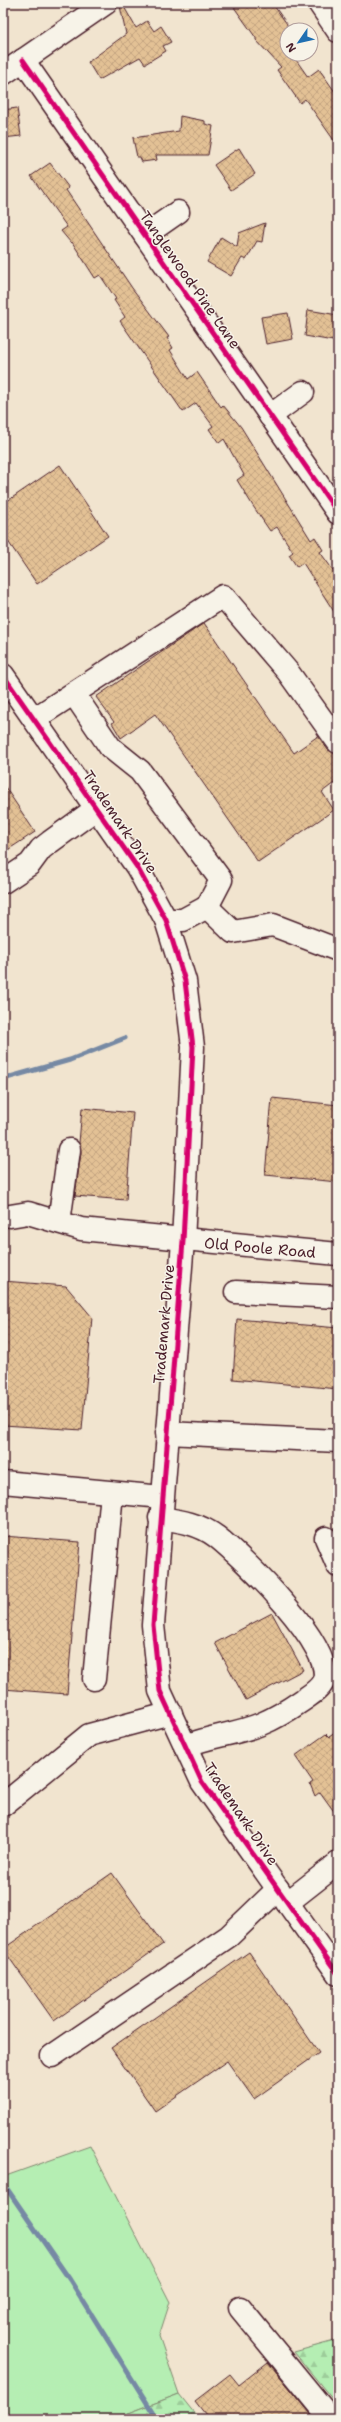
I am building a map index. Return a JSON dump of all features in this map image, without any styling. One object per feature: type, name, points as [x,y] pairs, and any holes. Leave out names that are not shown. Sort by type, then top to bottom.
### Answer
[{"type":"street","points":[[3,74],[106,3]]},
{"type":"street","points":[[318,3],[338,31]]},
{"type":"street","name":"Tanglewood Pine Lane","points":[[23,60],[338,512]]},
{"type":"street","points":[[145,235],[178,212]]},
{"type":"street","points":[[270,416],[303,392]]},
{"type":"street","points":[[34,719],[223,596],[288,672],[338,742]]},
{"type":"street","name":"Trademark Drive","points":[[3,675],[138,867],[166,920],[185,982],[193,1046],[183,1241],[153,1624],[160,1690],[202,1782],[338,1974]]},
{"type":"street","points":[[74,694],[110,747],[140,771],[221,880],[207,907],[183,920],[166,920]]},
{"type":"street","points":[[3,882],[30,864],[41,849],[97,808]]},
{"type":"street","points":[[207,907],[233,932],[273,925],[338,950]]},
{"type":"street","points":[[59,1222],[70,1150]]},
{"type":"street","name":"Old Poole Road","points":[[10,1216],[28,1212],[81,1229],[183,1241],[338,1254]]},
{"type":"street","points":[[236,1292],[338,1297]]},
{"type":"street","points":[[167,1433],[338,1441]]},
{"type":"street","points":[[3,1482],[112,1492],[161,1508],[190,1522],[216,1537],[273,1588],[317,1646],[325,1672],[324,1680],[320,1687],[284,1713],[260,1724],[201,1739],[185,1746]]},
{"type":"street","points":[[94,1679],[112,1492]]},
{"type":"street","points":[[326,1538],[338,1566]]},
{"type":"street","points":[[3,1805],[89,1735],[171,1713]]},
{"type":"street","points":[[52,2056],[228,1936],[282,1896],[338,1863]]},
{"type":"street","points":[[240,2308],[331,2419]]},
{"type":"green space","points":[[90,2146],[170,2302],[159,2336],[179,2394],[113,2419],[3,2419],[3,2177]]},
{"type":"green space","points":[[338,2340],[338,2406],[294,2352]]},
{"type":"green space","points":[[179,2394],[199,2419],[113,2419]]},
{"type":"building","points":[[231,3],[272,3],[286,22],[279,22],[279,62],[298,62],[308,77],[319,69],[338,96],[338,146],[305,99],[300,103],[277,70],[281,67],[256,40]]},
{"type":"building","points":[[123,5],[136,28],[147,21],[154,31],[161,26],[171,42],[163,46],[166,51],[145,64],[140,57],[99,80],[88,62],[126,34],[120,6]]},
{"type":"building","points":[[17,108],[21,136],[3,138],[3,110]]},
{"type":"building","points":[[180,116],[205,121],[205,124],[213,126],[208,155],[156,155],[157,160],[142,162],[140,157],[137,157],[133,138],[179,131]]},
{"type":"building","points":[[239,148],[255,174],[231,190],[214,165]]},
{"type":"building","points":[[50,163],[69,188],[66,190],[132,288],[169,337],[167,338],[173,348],[170,350],[188,379],[197,372],[221,407],[223,405],[241,427],[311,540],[315,537],[323,550],[320,552],[338,577],[338,618],[303,563],[297,567],[289,555],[293,552],[277,527],[270,531],[253,506],[237,480],[244,475],[224,439],[219,443],[209,429],[213,426],[196,403],[183,412],[120,321],[125,317],[114,300],[116,299],[100,275],[95,278],[72,242],[71,243],[61,231],[67,227],[31,176]]},
{"type":"building","points":[[265,223],[262,242],[257,241],[246,260],[242,258],[231,276],[207,262],[221,237],[237,247],[239,233]]},
{"type":"building","points":[[308,310],[338,315],[333,341],[305,336]]},
{"type":"building","points":[[288,313],[293,339],[266,344],[261,317]]},
{"type":"building","points":[[60,465],[108,536],[37,584],[3,534],[3,504]]},
{"type":"building","points":[[204,623],[294,753],[318,736],[328,750],[338,754],[338,780],[322,792],[334,810],[258,862],[155,714],[121,738],[112,723],[114,722],[96,697]]},
{"type":"building","points":[[3,784],[35,832],[3,853]]},
{"type":"building","points":[[272,1098],[338,1105],[338,1182],[265,1175]]},
{"type":"building","points":[[82,1108],[133,1113],[126,1200],[75,1196],[81,1152],[79,1143]]},
{"type":"building","points":[[3,1281],[66,1286],[92,1317],[82,1430],[3,1425]]},
{"type":"building","points":[[237,1319],[338,1328],[338,1389],[233,1379]]},
{"type":"building","points":[[3,1536],[80,1542],[67,1694],[3,1689]]},
{"type":"building","points":[[272,1613],[303,1670],[246,1700],[215,1643]]},
{"type":"building","points":[[338,1731],[338,1817],[320,1792],[315,1796],[310,1784],[313,1782],[295,1756],[326,1734],[329,1737]]},
{"type":"building","points":[[112,1873],[163,1944],[54,2021],[3,1949]]},
{"type":"building","points":[[249,1952],[319,2053],[254,2099],[227,2061],[155,2111],[111,2048]]},
{"type":"building","points":[[268,2362],[315,2419],[209,2419],[195,2401],[230,2374],[239,2385]]},
{"type":"waterway","points":[[3,1079],[70,1060],[125,1038]]},
{"type":"waterway","points":[[3,2183],[70,2280],[157,2419]]},
{"type":"cycle path","points":[[23,60],[338,513]]},
{"type":"cycle path","points":[[3,675],[137,867],[166,920],[185,981],[193,1047],[183,1241],[153,1625],[160,1691],[202,1782],[338,1974]]}]
